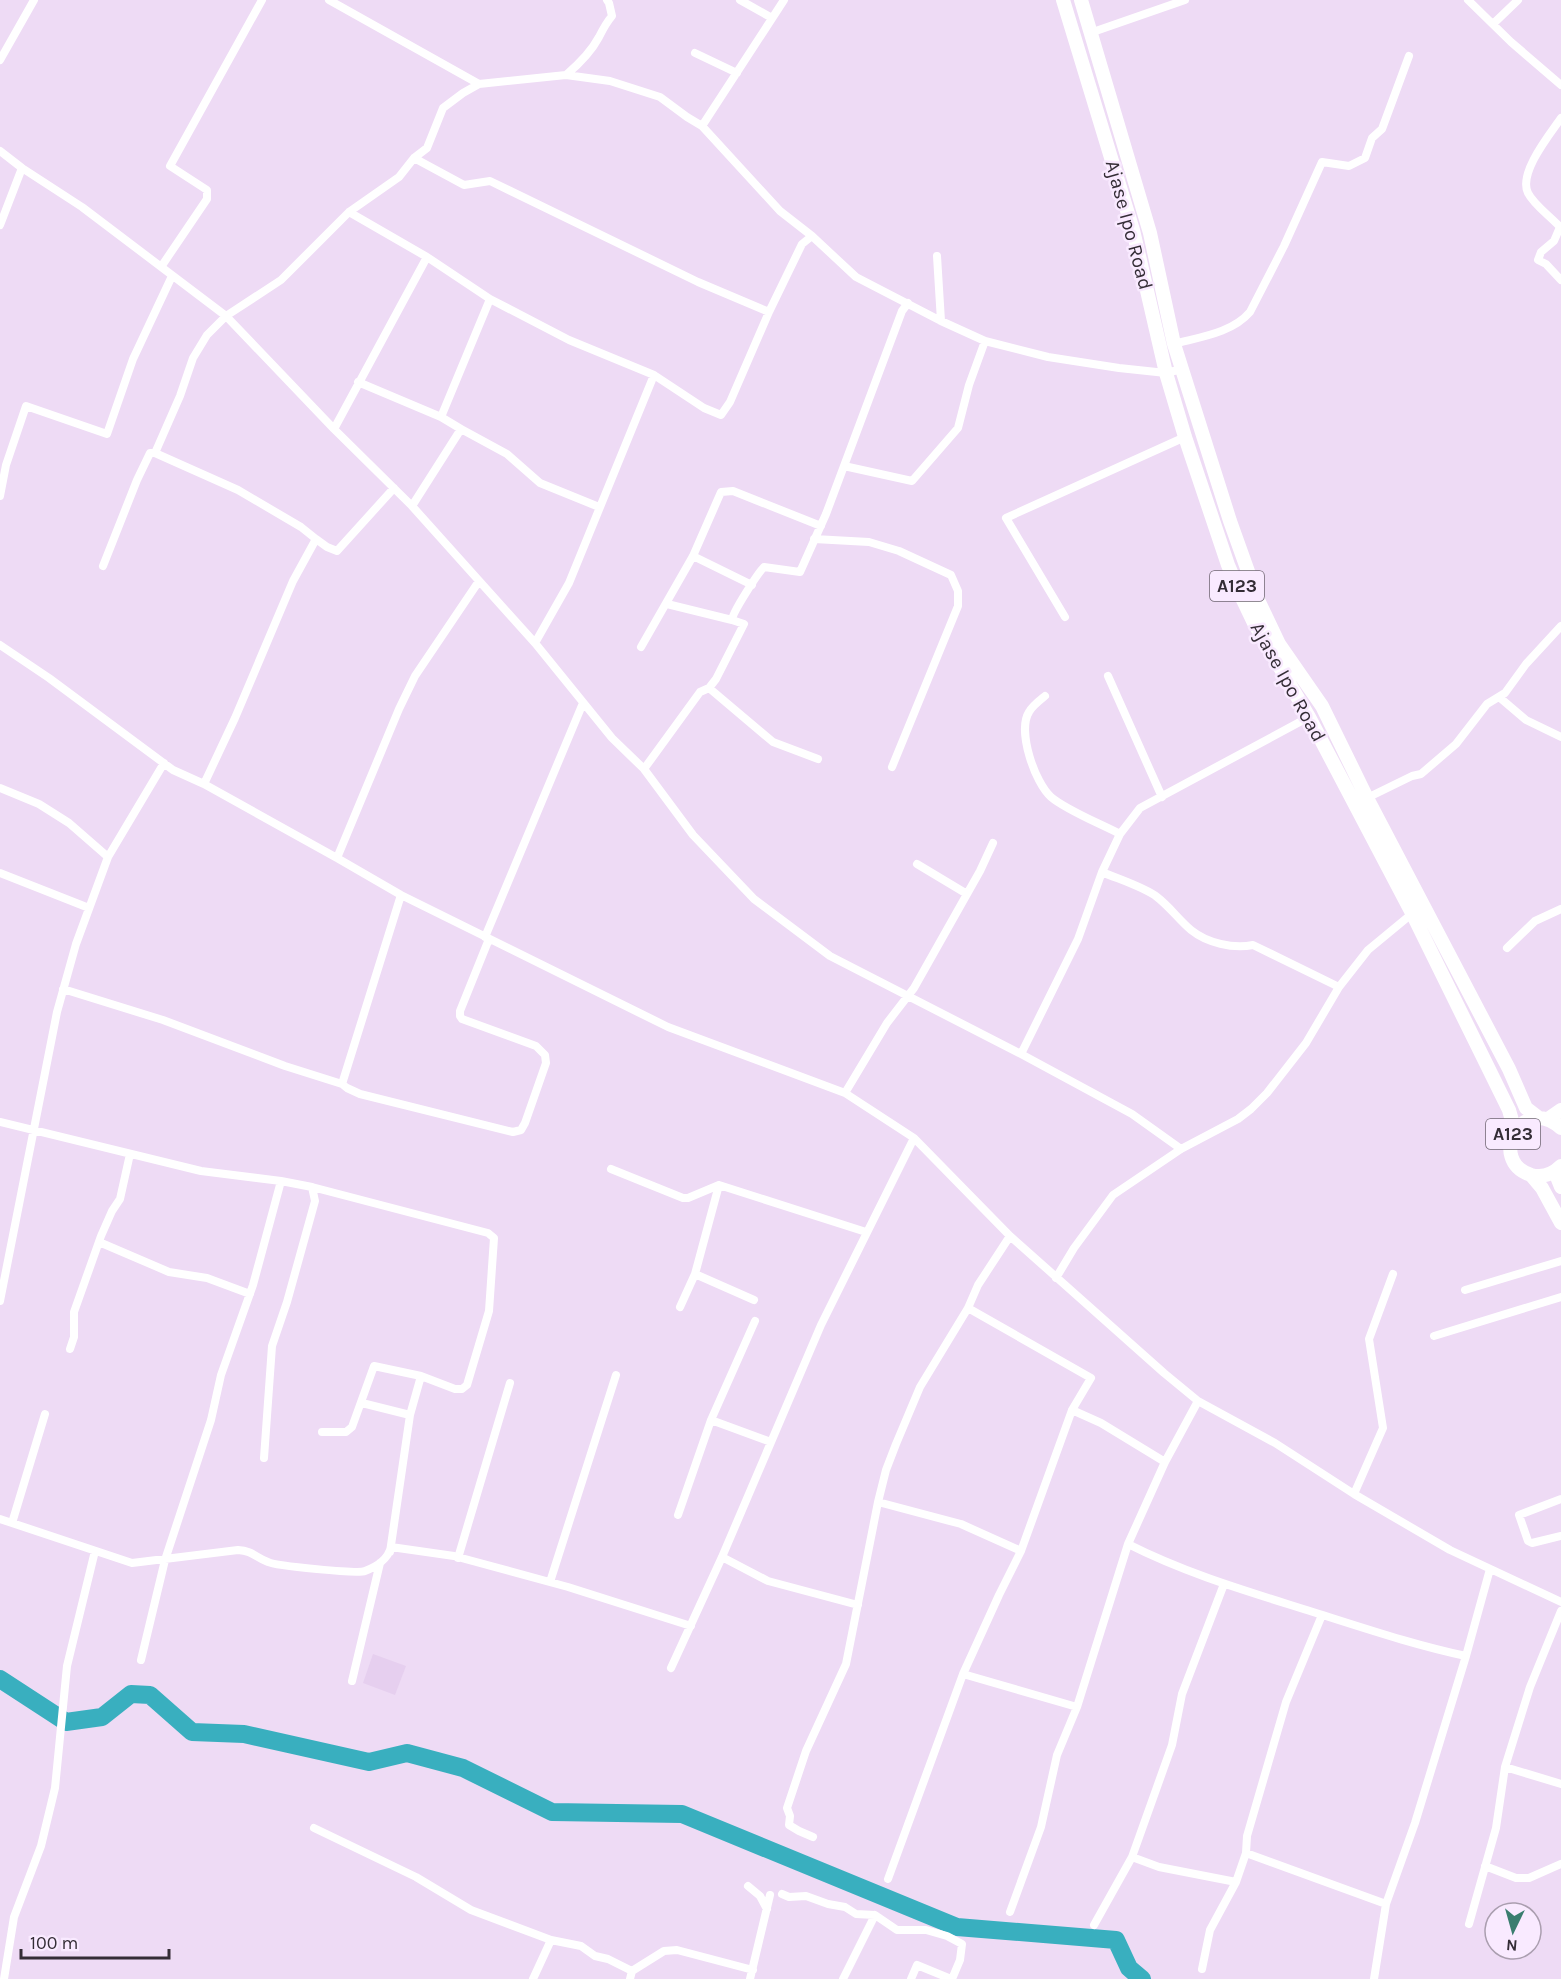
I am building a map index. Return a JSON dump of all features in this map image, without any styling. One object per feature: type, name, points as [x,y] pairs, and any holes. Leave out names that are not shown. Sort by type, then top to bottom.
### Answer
[{"type":"main road","name":"Ajase Ipo Road","points":[[1063,0],[1133,230],[1167,373],[1185,437],[1214,526],[1243,600],[1509,1069],[1526,1108],[1543,1118]]},
{"type":"main road","name":"Ajase Ipo Road","points":[[1081,0],[1150,232],[1174,344],[1258,602],[1279,644],[1323,706],[1509,1110],[1515,1131]]},
{"type":"main road","points":[[1543,1118],[1561,1110]]},
{"type":"main road","name":"A123","points":[[1561,1128],[1543,1118],[1530,1119],[1515,1131],[1510,1144],[1512,1158],[1517,1166],[1531,1175],[1542,1188],[1561,1223]]},
{"type":"main road","name":"A123","points":[[1531,1175],[1544,1176],[1561,1168]]},
{"type":"main road","name":"A123","points":[[1561,1168],[1557,1177],[1561,1187]]},
{"type":"street","points":[[0,60],[34,0]]},
{"type":"street","points":[[161,267],[207,199],[207,190],[170,166],[262,0]]},
{"type":"street","points":[[329,0],[479,84]]},
{"type":"street","points":[[566,75],[579,64],[612,16],[607,0]]},
{"type":"street","points":[[740,0],[772,18]]},
{"type":"street","points":[[702,126],[784,0]]},
{"type":"street","points":[[1090,33],[1185,0]]},
{"type":"street","points":[[1468,0],[1511,42],[1561,85]]},
{"type":"street","points":[[1493,24],[1518,0]]},
{"type":"street","points":[[694,53],[737,73]]},
{"type":"street","points":[[1174,344],[1223,330],[1245,319],[1284,246],[1322,162],[1349,166],[1365,158],[1372,138],[1382,129],[1409,56]]},
{"type":"street","points":[[155,453],[180,396],[193,358],[207,335],[226,316],[281,280],[349,212],[399,177],[414,158],[427,148],[443,108],[479,84],[566,75],[610,81],[660,97],[702,126],[780,211],[812,236],[856,277],[941,321],[985,341],[1048,357],[1167,373],[1182,369]]},
{"type":"street","points":[[1561,118],[1535,155],[1526,187],[1529,195],[1560,226],[1554,241],[1540,252],[1538,260],[1546,264],[1561,280]]},
{"type":"street","points":[[0,151],[82,207],[226,316],[334,429],[412,506],[535,643],[612,738],[644,769],[693,835],[754,899],[830,956],[1132,1114],[1181,1149]]},
{"type":"street","points":[[414,158],[464,185],[490,181],[698,282],[769,312]]},
{"type":"street","points":[[0,225],[22,168]]},
{"type":"street","points":[[349,212],[427,257],[490,299],[569,340],[654,375],[704,408],[721,415],[730,402],[769,312],[802,244],[812,236]]},
{"type":"street","points":[[937,256],[941,321]]},
{"type":"street","points":[[334,429],[427,257]]},
{"type":"street","points":[[0,496],[3,464],[26,406],[107,434],[133,359],[172,276]]},
{"type":"street","points":[[441,417],[490,299]]},
{"type":"street","points":[[732,620],[732,614],[752,585],[755,576],[764,567],[800,572],[821,526],[902,311],[908,303]]},
{"type":"street","points":[[844,466],[912,481],[958,428],[969,385],[985,341]]},
{"type":"street","points":[[535,643],[569,583],[654,375]]},
{"type":"street","points":[[358,382],[441,417],[507,454],[540,483],[599,507]]},
{"type":"street","points":[[412,506],[461,429]]},
{"type":"street","points":[[1065,617],[1006,518],[1185,437]]},
{"type":"street","points":[[103,566],[150,453],[155,453],[238,490],[300,527],[327,547],[337,551],[394,488]]},
{"type":"street","points":[[641,647],[693,556],[721,492],[733,491],[821,526]]},
{"type":"street","points":[[204,784],[235,718],[292,581],[316,539]]},
{"type":"street","points":[[814,539],[869,542],[899,550],[951,575],[958,591],[958,606],[892,767]]},
{"type":"street","points":[[693,556],[752,585]]},
{"type":"street","points":[[338,858],[399,709],[415,676],[479,581]]},
{"type":"street","points":[[644,769],[700,692],[709,688],[716,679],[744,624],[667,604]]},
{"type":"street","points":[[1367,798],[1412,776],[1421,774],[1456,744],[1487,704],[1505,693],[1526,664],[1561,626]]},
{"type":"street","points":[[0,645],[49,678],[164,763],[401,895],[668,1027],[845,1093],[914,1138],[1010,1236],[1198,1401],[1275,1443],[1354,1494],[1450,1550],[1561,1602]]},
{"type":"street","points":[[1108,676],[1162,797]]},
{"type":"street","points":[[709,688],[773,742],[818,759]]},
{"type":"street","points":[[1045,696],[1029,711],[1024,727],[1031,761],[1042,789],[1052,798],[1120,834]]},
{"type":"street","points":[[1500,697],[1526,720],[1561,737]]},
{"type":"street","points":[[63,989],[163,1020],[285,1066],[342,1084],[360,1094],[513,1132],[521,1130],[546,1063],[545,1055],[536,1046],[462,1019],[459,1011],[574,720],[583,703]]},
{"type":"street","points":[[1021,1054],[1078,939],[1102,872],[1120,834],[1140,808],[1309,717]]},
{"type":"street","points":[[0,1301],[63,989],[108,856],[164,763]]},
{"type":"street","points":[[0,788],[39,804],[69,823],[108,856]]},
{"type":"street","points":[[845,1093],[887,1023],[914,988],[985,863],[993,843]]},
{"type":"street","points":[[917,864],[967,894]]},
{"type":"street","points":[[1102,872],[1156,896],[1201,937],[1226,945],[1242,947],[1253,945],[1339,987]]},
{"type":"street","points":[[0,873],[89,908]]},
{"type":"street","points":[[342,1084],[401,895]]},
{"type":"street","points":[[1507,948],[1535,921],[1561,909]]},
{"type":"street","points":[[1056,1278],[1074,1248],[1113,1195],[1181,1149],[1238,1119],[1267,1093],[1306,1043],[1339,987],[1368,950],[1418,910]]},
{"type":"street","points":[[0,1122],[201,1171],[312,1187],[418,1213],[488,1233],[494,1238],[489,1311],[467,1385],[462,1389],[455,1389],[421,1376],[374,1366],[352,1427],[346,1432],[322,1432]]},
{"type":"street","points":[[670,1668],[722,1557],[821,1325],[914,1138]]},
{"type":"street","points":[[70,1349],[74,1336],[74,1312],[99,1242],[112,1211],[120,1199],[130,1154]]},
{"type":"street","points":[[611,1169],[683,1198],[719,1185],[866,1232]]},
{"type":"street","points":[[141,1660],[165,1560],[211,1420],[221,1375],[250,1294],[281,1181]]},
{"type":"street","points":[[680,1307],[695,1274],[719,1185]]},
{"type":"street","points":[[264,1458],[272,1346],[288,1302],[315,1202],[312,1187]]},
{"type":"street","points":[[813,1837],[789,1824],[790,1816],[787,1808],[806,1751],[846,1664],[886,1470],[920,1387],[968,1308],[978,1285],[1010,1236]]},
{"type":"street","points":[[99,1242],[169,1272],[207,1278],[250,1294]]},
{"type":"street","points":[[1465,1290],[1561,1262]]},
{"type":"street","points":[[695,1274],[754,1300]]},
{"type":"street","points":[[1354,1494],[1383,1428],[1369,1339],[1393,1274]]},
{"type":"street","points":[[1434,1336],[1561,1297]]},
{"type":"street","points":[[888,1879],[963,1674],[1021,1551],[1072,1410],[1091,1378],[968,1308]]},
{"type":"street","points":[[678,1515],[711,1420],[755,1321]]},
{"type":"street","points":[[550,1582],[616,1375]]},
{"type":"street","points":[[390,1553],[410,1415],[421,1376]]},
{"type":"street","points":[[458,1558],[510,1383]]},
{"type":"street","points":[[1010,1912],[1041,1827],[1057,1755],[1077,1707],[1128,1544],[1164,1462],[1198,1401]]},
{"type":"street","points":[[362,1403],[410,1415]]},
{"type":"street","points":[[1072,1410],[1101,1423],[1164,1462]]},
{"type":"street","points":[[12,1523],[45,1414]]},
{"type":"street","points":[[711,1420],[771,1442]]},
{"type":"street","points":[[1561,1499],[1519,1515],[1527,1538],[1532,1543],[1561,1536]]},
{"type":"street","points":[[878,1502],[961,1524],[1021,1551]]},
{"type":"street","points":[[0,1519],[132,1563],[238,1550],[250,1551],[267,1562],[285,1566],[362,1572],[381,1563],[390,1553],[391,1547],[458,1558],[550,1582],[691,1626]]},
{"type":"street","points":[[1128,1544],[1158,1559],[1224,1584],[1422,1647],[1466,1656]]},
{"type":"street","points":[[4,1979],[14,1917],[41,1846],[55,1788],[58,1737],[67,1666],[95,1551]]},
{"type":"street","points":[[722,1557],[768,1581],[858,1605]]},
{"type":"street","points":[[352,1681],[381,1563]]},
{"type":"street","points":[[1374,1979],[1386,1904],[1415,1823],[1490,1569]]},
{"type":"street","points":[[1094,1925],[1132,1857],[1172,1745],[1182,1694],[1224,1584]]},
{"type":"street","points":[[1469,1924],[1496,1828],[1505,1767],[1530,1687],[1561,1611]]},
{"type":"street","points":[[1202,1969],[1209,1930],[1236,1882],[1246,1853],[1248,1836],[1286,1702],[1322,1615]]},
{"type":"street","points":[[963,1674],[1077,1707]]},
{"type":"street","points":[[1505,1767],[1561,1785]]},
{"type":"street","points":[[314,1828],[416,1877],[471,1910],[551,1940],[581,1946],[595,1956],[609,1959],[631,1975],[664,1951],[677,1950],[753,1970]]},
{"type":"street","points":[[1246,1853],[1386,1904]]},
{"type":"street","points":[[1132,1857],[1159,1867],[1236,1882]]},
{"type":"street","points":[[1485,1866],[1515,1878],[1529,1878],[1561,1864]]},
{"type":"street","points":[[748,1886],[760,1896],[767,1909]]},
{"type":"street","points":[[782,1894],[789,1897],[806,1896],[845,1907],[856,1914],[875,1915],[897,1930],[926,1930],[947,1936],[962,1944],[960,1960],[952,1979],[916,1965],[910,1979]]},
{"type":"street","points":[[750,1979],[770,1895]]},
{"type":"street","points":[[843,1979],[875,1915]]},
{"type":"street","points":[[533,1979],[551,1940]]},
{"type":"shaded area","points":[[373,1654],[406,1666],[395,1695],[363,1683]]},
{"type":"waterway","points":[[0,1679],[66,1722],[102,1717],[131,1694],[150,1695],[192,1732],[244,1734],[369,1762],[407,1753],[463,1768],[552,1812],[682,1814],[957,1927],[1116,1940],[1129,1968],[1142,1979]]}]
